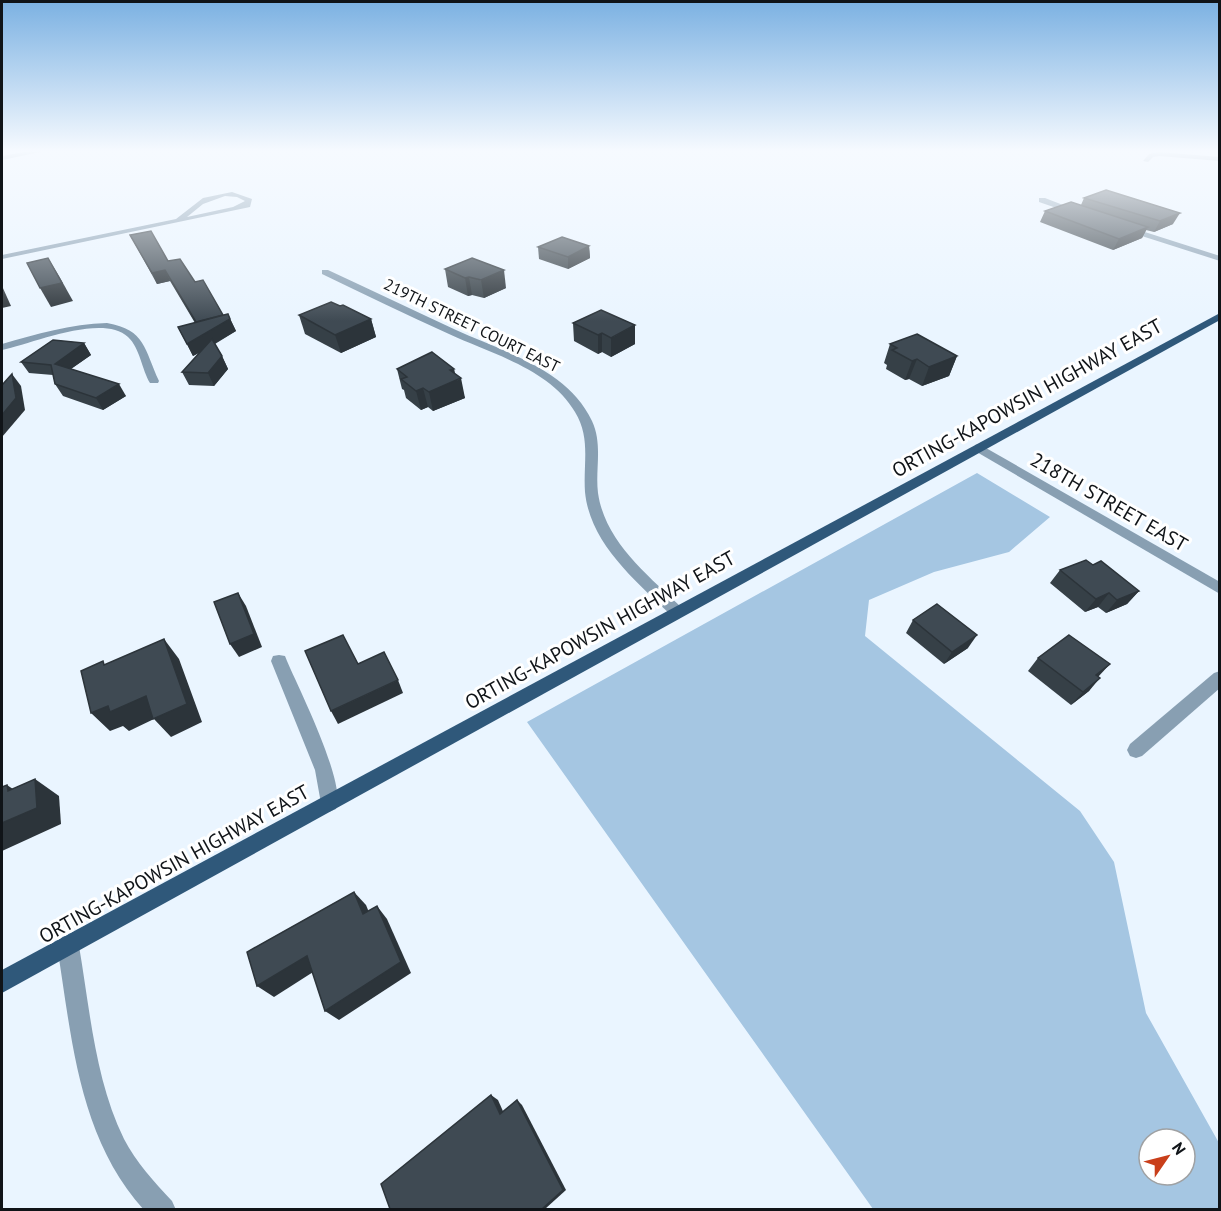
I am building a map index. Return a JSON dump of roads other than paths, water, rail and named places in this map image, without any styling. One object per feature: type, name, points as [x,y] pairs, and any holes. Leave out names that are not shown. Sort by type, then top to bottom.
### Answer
[{"type":"main road","name":"ORTING-KAPOWSIN HIGHWAY EAST","points":[[2,982],[1220,315]]},
{"type":"street","points":[[178,221],[192,208]]},
{"type":"street","points":[[2,257],[239,208]]},
{"type":"street","points":[[1064,208],[1086,215]]},
{"type":"street","points":[[1120,226],[1220,260]]},
{"type":"street","name":"219TH STREET COURT EAST","points":[[325,272],[515,361],[559,386],[579,409],[587,423],[594,451],[591,488],[594,506],[608,535],[619,551],[677,612]]},
{"type":"street","points":[[2,347],[86,326],[121,326],[132,335],[154,381]]},
{"type":"street","name":"218TH STREET EAST","points":[[979,448],[1220,588]]},
{"type":"street","points":[[279,661],[324,770],[329,803]]},
{"type":"street","points":[[1136,750],[1220,678]]},
{"type":"street","points":[[68,946],[94,1090],[115,1149],[146,1192],[163,1209]]}]
